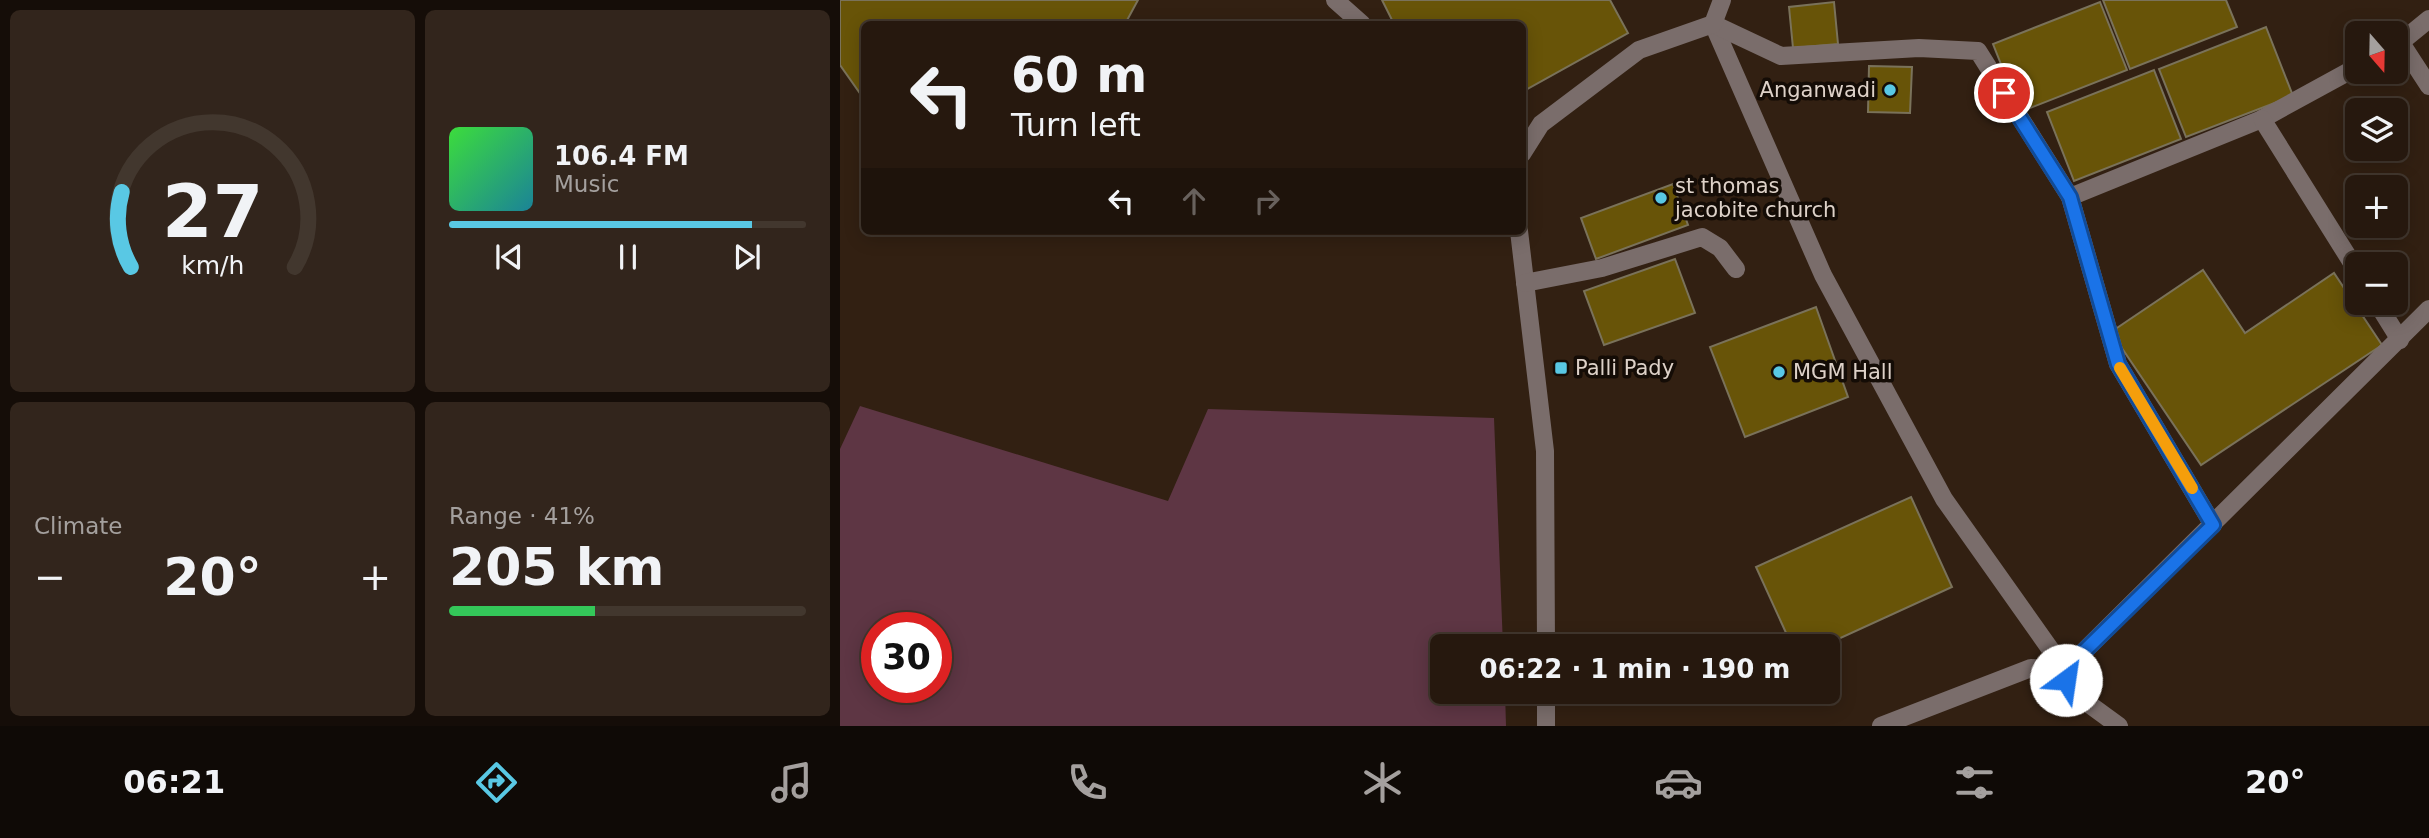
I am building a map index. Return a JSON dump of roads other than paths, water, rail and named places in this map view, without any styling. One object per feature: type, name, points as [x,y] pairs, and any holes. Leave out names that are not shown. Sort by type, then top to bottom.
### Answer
[{"type":"street","points":[[1335,0],[1359,21]]},
{"type":"street","points":[[1723,0],[1713,23],[1823,275],[1944,499],[2065,670],[2071,691],[2119,726]]},
{"type":"street","points":[[2408,36],[2429,19]]},
{"type":"street","points":[[1526,148],[1541,124],[1639,50],[1713,23],[1781,56],[1919,48],[1978,51],[2070,197],[2118,364],[2213,525]]},
{"type":"street","points":[[2408,58],[2429,86]]},
{"type":"street","points":[[2070,197],[2262,119],[2345,74]]},
{"type":"street","points":[[2262,119],[2345,252]]},
{"type":"street","points":[[1519,235],[1545,451],[1546,634]]},
{"type":"street","points":[[1525,284],[1602,268],[1702,237],[1720,248],[1736,269]]},
{"type":"street","points":[[1881,726],[2032,668],[2065,670],[2429,309]]},
{"type":"street","points":[[2384,315],[2400,340]]},
{"type":"street","points":[[1546,704],[1546,726]]},
{"type":"place","name":"Anganwadi","points":[[1890,90]]},
{"type":"place","name":"st thomas jacobite church","points":[[1661,198]]},
{"type":"place","name":"Palli Pady","points":[[1561,368]]},
{"type":"place","name":"MGM Hall","points":[[1779,372]]}]
